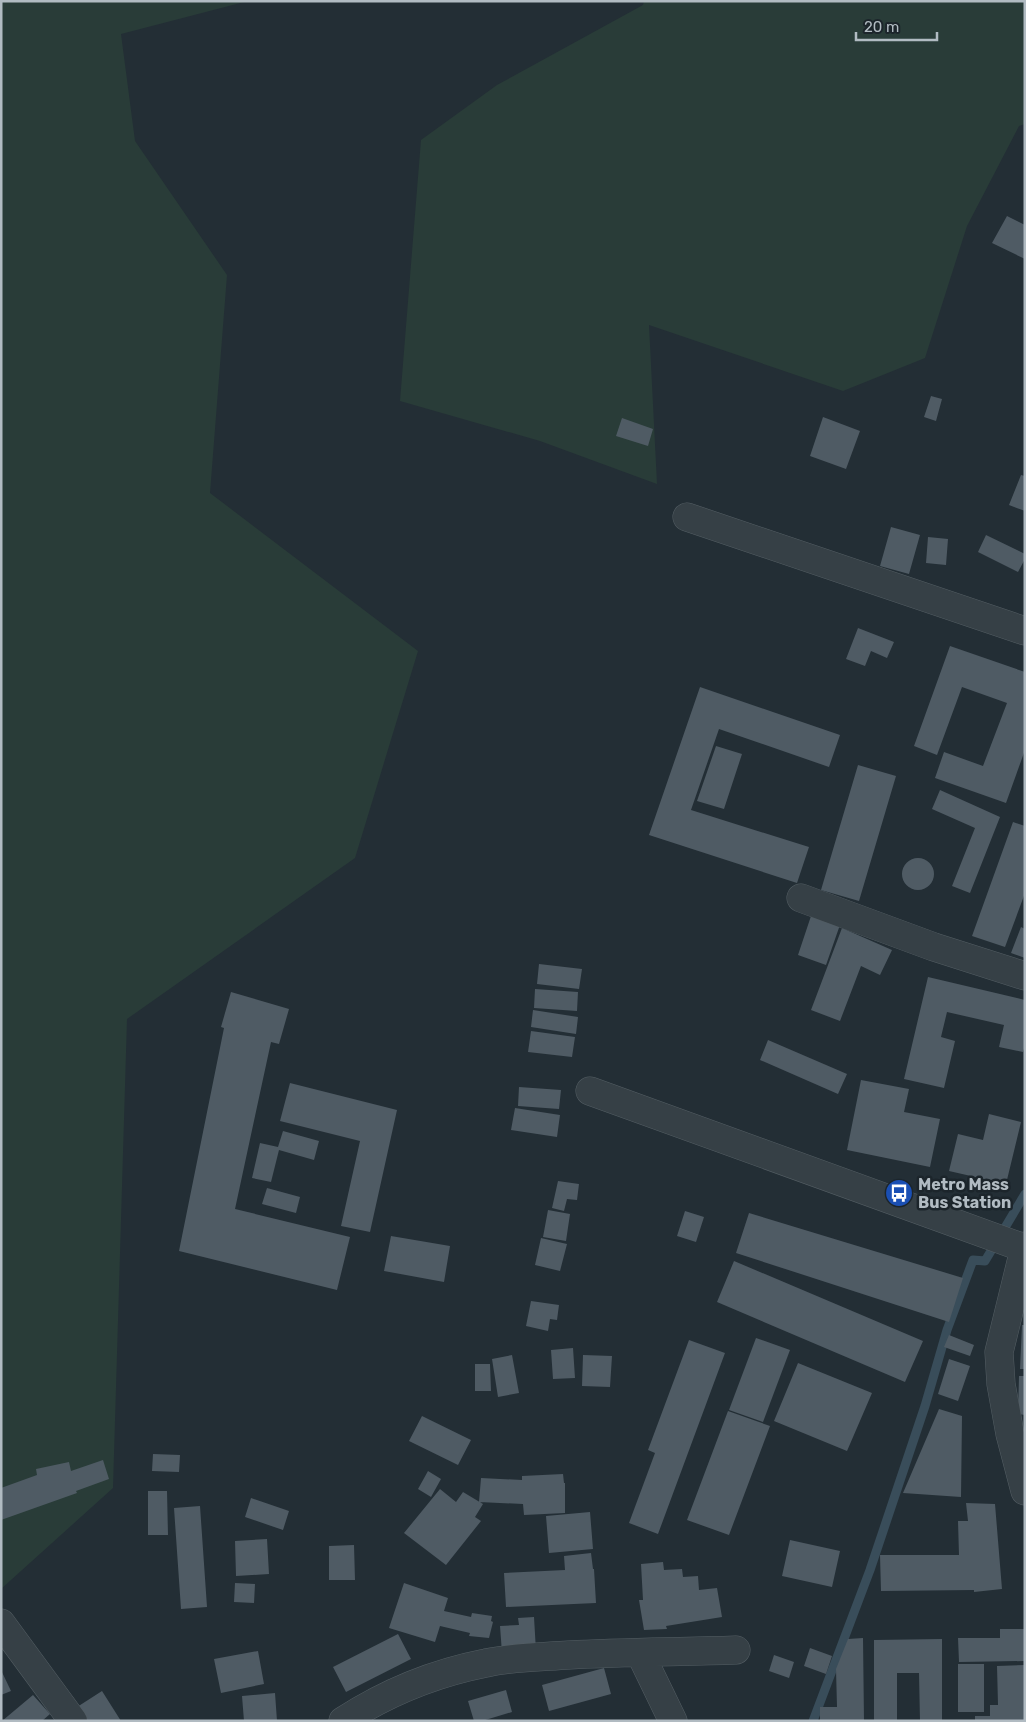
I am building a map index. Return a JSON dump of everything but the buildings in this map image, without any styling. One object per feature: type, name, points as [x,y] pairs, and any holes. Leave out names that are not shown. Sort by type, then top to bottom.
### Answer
[{"type":"street","points":[[687,518],[1025,632]]},
{"type":"street","points":[[801,898],[934,947],[1025,976]]},
{"type":"street","points":[[590,1091],[1024,1247],[999,1352],[1001,1384],[1010,1434],[1025,1491]]},
{"type":"street","points":[[1,1623],[74,1721]]},
{"type":"street","points":[[343,1721],[359,1710],[394,1692],[442,1674],[486,1663],[513,1659],[736,1650]]},
{"type":"street","points":[[640,1653],[673,1721]]},
{"type":"green space","points":[[1,1],[248,1],[121,34],[135,141],[227,275],[210,493],[418,651],[355,858],[127,1019],[113,1488],[1,1589]]},
{"type":"green space","points":[[644,1],[1025,1],[1025,124],[1019,126],[967,226],[925,358],[843,391],[649,325],[657,484],[540,441],[400,401],[421,140],[497,85],[643,5]]},
{"type":"waterway","points":[[813,1721],[870,1570],[925,1406],[947,1330],[973,1260],[985,1261],[1025,1194]]},
{"type":"place","name":"Metro Mass Bus Station","points":[[899,1193]]}]
